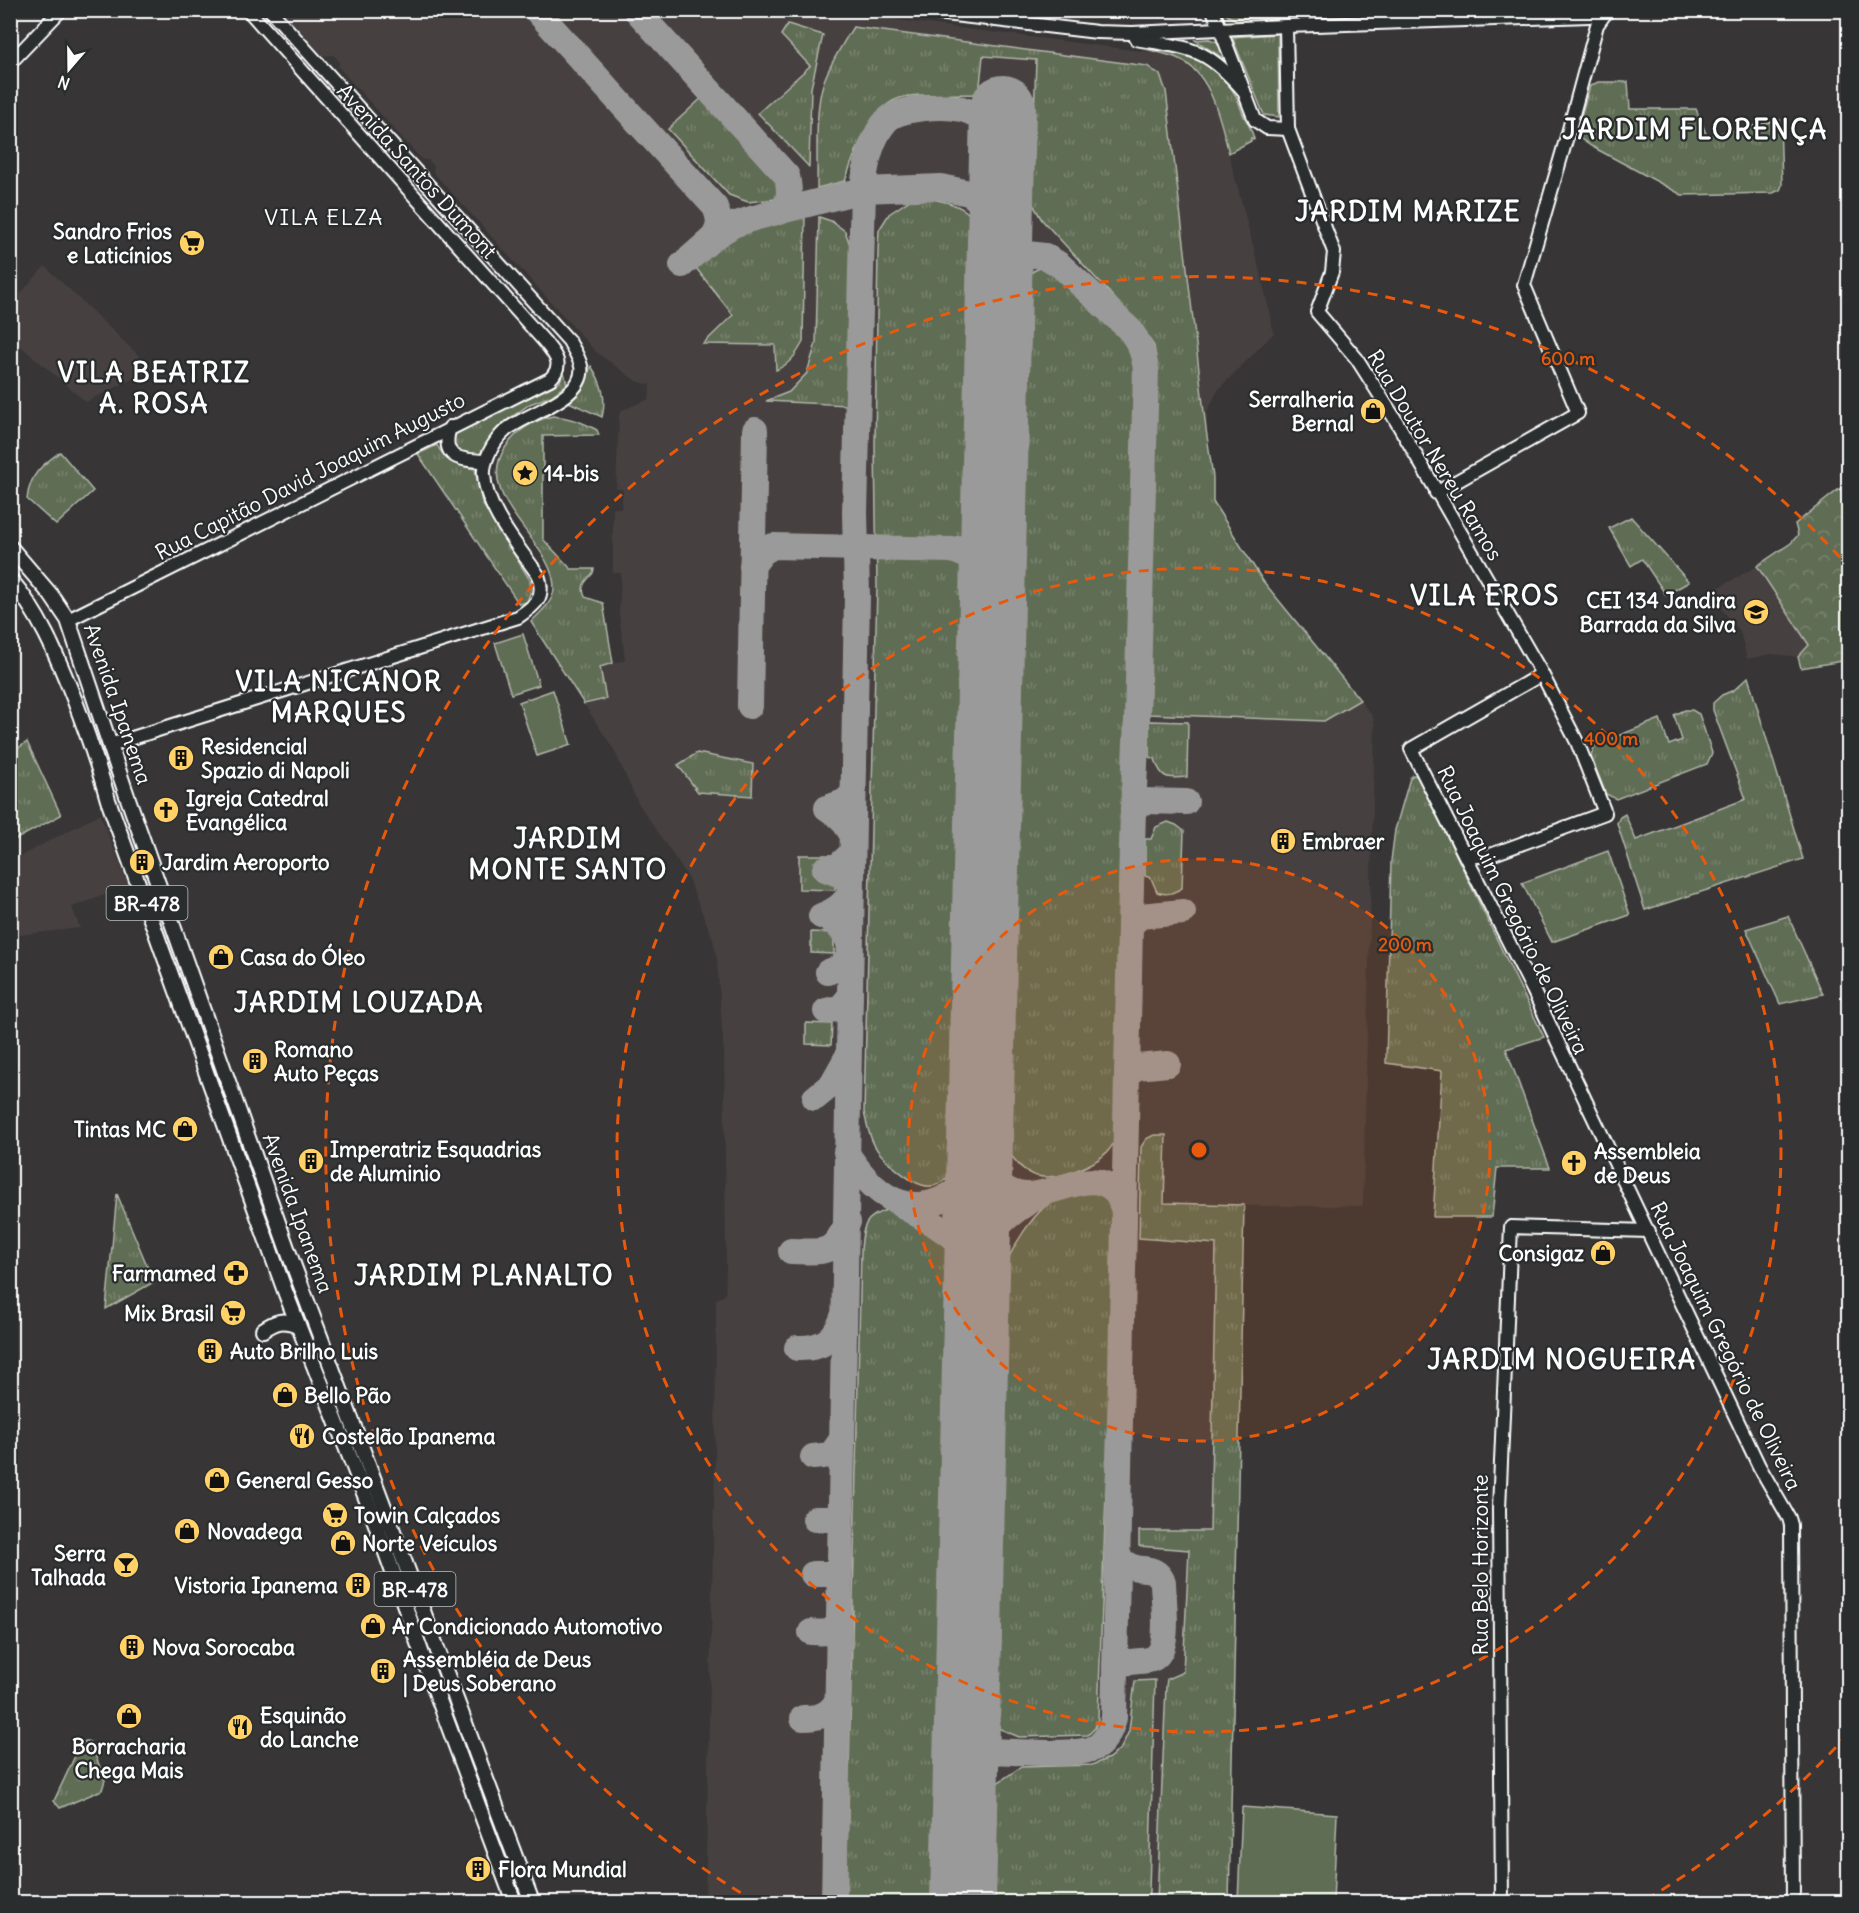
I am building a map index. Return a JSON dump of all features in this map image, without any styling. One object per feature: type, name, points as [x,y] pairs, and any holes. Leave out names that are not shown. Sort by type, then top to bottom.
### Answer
[{"type":"main road","name":"Avenida Ipanema","points":[[10,547],[51,595],[68,620],[287,1248],[532,1902]]},
{"type":"main road","name":"Avenida Ipanema","points":[[10,579],[41,622],[51,641],[96,755],[108,800],[298,1325],[373,1516],[514,1902]]},
{"type":"main road","points":[[51,641],[60,626],[68,620]]},
{"type":"main road","points":[[263,1330],[274,1322],[285,1320],[298,1325]]},
{"type":"street","points":[[10,63],[61,10]]},
{"type":"street","name":"Avenida Santos Dumont","points":[[248,10],[557,358]]},
{"type":"street","name":"Avenida Santos Dumont","points":[[270,10],[569,341],[577,355],[582,368],[577,381],[567,395],[506,430],[494,443],[485,461]]},
{"type":"street","points":[[911,10],[1097,32],[1190,48],[1216,62],[1244,91]]},
{"type":"street","points":[[1310,25],[1361,17],[1547,10]]},
{"type":"street","points":[[1097,32],[1155,33],[1310,25],[1591,17],[1609,10]]},
{"type":"street","points":[[1213,11],[1255,120],[1267,128],[1288,129],[1286,26]]},
{"type":"street","points":[[1213,11],[1227,23],[1245,28]]},
{"type":"street","points":[[1436,493],[1578,413],[1524,285],[1591,17]]},
{"type":"street","points":[[1267,128],[1284,121],[1288,111]]},
{"type":"street","name":"Rua Doutor Nereu Ramos","points":[[1288,129],[1334,252],[1332,272],[1317,312],[1357,359],[1395,419],[1536,678],[1548,687],[1577,742],[1605,813],[1488,856]]},
{"type":"street","name":"Rua Capitão David Joaquim Augusto","points":[[68,620],[550,379],[558,367],[557,358]]},
{"type":"street","points":[[110,745],[503,622],[529,609],[539,598],[542,586],[538,575],[495,512],[483,473],[485,461],[464,460],[454,456],[448,450],[446,444],[450,427]]},
{"type":"street","name":"Rua Joaquim Gregório de Oliveira","points":[[1536,678],[1411,749],[1479,882],[1649,1231],[1759,1466],[1789,1518],[1791,1526],[1793,1902]]},
{"type":"street","points":[[1463,850],[1476,856],[1488,856]]},
{"type":"street","points":[[1479,882],[1480,866],[1488,856]]},
{"type":"street","name":"Rua Belo Horizonte","points":[[1502,1902],[1499,1509],[1511,1227],[1649,1231]]},
{"type":"shaded area","points":[[281,11],[825,11],[1157,53],[1178,59],[1194,71],[1213,98],[1262,279],[1274,333],[1219,389],[1208,410],[1206,429],[1213,477],[1213,502],[1263,581],[1360,700],[1373,717],[1375,725],[1363,1206],[1244,1206],[1229,1902],[705,1902],[715,1455],[716,1299],[725,1295],[726,1267],[724,1056],[717,960],[713,939],[687,876],[638,803],[614,750],[584,704],[606,699],[600,667],[625,660],[619,613],[621,573],[613,573],[613,508],[621,508],[623,490],[616,488],[619,415],[622,410],[649,399],[650,385],[636,381],[596,352],[433,172],[434,166],[428,160],[422,160],[338,67],[337,59],[333,55],[323,56]]},
{"type":"shaded area","points":[[45,266],[153,369],[86,402],[11,338],[11,304]]},
{"type":"shaded area","name":"CEI 134 Jandira Barrada da Silva","points":[[1757,566],[1809,645],[1798,657],[1772,654],[1747,659],[1740,632],[1709,593]]},
{"type":"shaded area","points":[[100,814],[129,886],[72,907],[80,928],[11,936],[11,861]]},
{"type":"green space","points":[[1464,11],[1234,19],[1223,13]]},
{"type":"green space","points":[[788,24],[823,35],[811,88],[809,167],[758,113],[810,66],[781,35]]},
{"type":"green space","points":[[853,27],[1147,66],[1160,75],[1166,91],[1213,477],[1213,502],[1263,581],[1360,700],[1324,721],[1149,714],[1157,365],[1154,346],[1141,327],[1042,220],[1031,201],[1036,60],[983,56],[979,94],[921,95],[892,101],[873,119],[859,144],[845,181],[817,188],[818,119],[821,92],[830,67]]},
{"type":"green space","points":[[1278,34],[1279,117],[1264,115],[1232,37]]},
{"type":"green space","points":[[1209,39],[1220,43],[1227,61],[1195,40]]},
{"type":"green space","points":[[1145,49],[1198,60],[1218,74],[1236,96],[1254,139],[1251,138],[1251,141],[1229,153],[1213,99],[1199,75],[1177,58]]},
{"type":"green space","points":[[1598,82],[1628,82],[1630,109],[1696,109],[1707,136],[1780,120],[1782,185],[1780,190],[1773,193],[1682,195],[1591,146],[1581,139],[1577,129],[1590,86]]},
{"type":"green space","points":[[706,94],[784,181],[782,192],[776,199],[748,202],[729,195],[668,129]]},
{"type":"green space","points":[[931,199],[959,207],[972,217],[980,234],[982,245],[963,1150],[948,1176],[937,1185],[930,1186],[910,1180],[882,1155],[875,1147],[864,1112],[877,587],[875,446],[879,230],[889,214],[910,200]]},
{"type":"green space","points":[[805,215],[803,342],[795,355],[776,370],[775,345],[703,344],[733,315],[696,268],[740,231],[757,224]]},
{"type":"green space","points":[[819,217],[831,221],[845,231],[854,256],[848,405],[766,401],[789,392],[807,373],[816,343]]},
{"type":"green space","points":[[1050,266],[1059,272],[1127,343],[1134,354],[1135,367],[1117,1134],[1109,1150],[1094,1162],[1073,1172],[1050,1177],[1027,1172],[1005,1148],[1023,283],[1034,271]]},
{"type":"green space","points":[[591,366],[602,390],[604,403],[602,417],[562,399],[584,383]]},
{"type":"green space","points":[[564,372],[567,384],[551,396],[530,404],[499,426],[478,457],[457,454],[453,444],[454,434],[559,383]]},
{"type":"green space","points":[[553,416],[581,422],[597,430],[599,435],[543,436],[543,539],[571,569],[594,569],[583,589],[585,597],[603,603],[613,663],[600,667],[606,699],[584,704],[531,622],[553,594],[551,571],[506,502],[499,485],[498,466],[505,448],[526,427]]},
{"type":"green space","points":[[437,445],[453,462],[475,469],[482,503],[530,580],[531,590],[527,602],[519,604],[418,454]]},
{"type":"green space","points":[[60,452],[93,491],[56,525],[27,499],[28,490],[38,471]]},
{"type":"green space","points":[[1848,482],[1848,660],[1801,668],[1798,657],[1809,645],[1757,566],[1791,543],[1798,535],[1795,524]]},
{"type":"green space","points":[[1631,517],[1689,582],[1666,595],[1642,559],[1631,566],[1609,528]]},
{"type":"green space","points":[[523,634],[539,685],[511,694],[495,643]]},
{"type":"green space","points":[[1748,677],[1803,859],[1645,910],[1617,823],[1625,814],[1636,840],[1746,799],[1713,710],[1713,703],[1722,695],[1734,690]]},
{"type":"green space","points":[[553,690],[571,745],[537,756],[519,702]]},
{"type":"green space","points":[[1685,710],[1692,710],[1699,714],[1712,753],[1707,764],[1616,799],[1606,794],[1591,756],[1595,745],[1660,719],[1669,745],[1682,740],[1674,715]]},
{"type":"green space","points":[[1149,721],[1188,722],[1187,777],[1174,778],[1162,774],[1155,759],[1149,757]]},
{"type":"green space","points":[[27,742],[61,815],[11,842],[11,753]]},
{"type":"green space","points":[[697,753],[753,764],[752,796],[698,792],[678,765]]},
{"type":"green space","points":[[1413,775],[1418,776],[1544,1037],[1506,1049],[1550,1168],[1497,1168],[1492,1217],[1433,1217],[1442,1071],[1386,1063],[1391,861],[1395,830],[1410,778]]},
{"type":"green space","points":[[1168,822],[1184,831],[1182,888],[1173,893],[1164,894],[1157,892],[1151,878],[1145,876],[1145,839],[1151,839],[1156,827]]},
{"type":"green space","points":[[1608,851],[1630,915],[1552,942],[1522,883]]},
{"type":"green space","points":[[799,855],[837,855],[835,890],[799,889]]},
{"type":"green space","points":[[1788,916],[1823,994],[1780,1004],[1746,929]]},
{"type":"green space","points":[[811,932],[834,933],[834,954],[811,953]]},
{"type":"green space","points":[[806,1023],[832,1024],[831,1045],[806,1044]]},
{"type":"green space","points":[[1154,1135],[1166,1135],[1164,1203],[1244,1205],[1229,1902],[1157,1902],[1166,1686],[1167,1679],[1183,1672],[1189,1550],[1139,1546],[1139,1531],[1210,1531],[1216,1244],[1139,1238],[1141,1147],[1146,1139]]},
{"type":"green space","points":[[1088,1187],[1105,1194],[1116,1209],[1098,1719],[1095,1728],[1088,1735],[1019,1737],[1000,1729],[994,1720],[1001,1282],[1016,1244],[1043,1208],[1068,1192]]},
{"type":"green space","points":[[117,1194],[154,1282],[106,1309]]},
{"type":"green space","points":[[889,1209],[923,1223],[946,1239],[955,1252],[959,1278],[946,1902],[846,1902],[861,1250],[866,1223],[874,1215]]},
{"type":"green space","points":[[1155,1680],[1148,1902],[990,1902],[993,1786],[1021,1767],[1092,1765],[1109,1758],[1121,1748],[1129,1731],[1135,1681]]},
{"type":"green space","points":[[90,1742],[105,1780],[102,1790],[60,1808],[54,1801],[81,1743]]},
{"type":"green space","points":[[1242,1807],[1337,1814],[1333,1902],[1238,1902]]},
{"type":"taxiway","points":[[536,10],[715,207],[719,222],[714,237],[733,225],[754,218],[863,190],[941,187],[969,193],[984,204],[1000,235]]},
{"type":"taxiway","points":[[636,10],[787,176],[789,195],[780,212]]},
{"type":"taxiway","points":[[834,1902],[857,595],[855,513],[863,190],[867,163],[876,136],[886,121],[901,113],[933,107],[962,109],[989,124],[1002,145]]},
{"type":"taxiway","points":[[682,265],[714,237]]},
{"type":"taxiway","points":[[966,1771],[974,1758],[987,1751],[1062,1753],[1090,1750],[1104,1740],[1114,1718],[1130,926],[1146,369],[1141,349],[1130,330],[1060,265],[1045,256],[1027,254],[1010,264],[999,283]]},
{"type":"taxiway","points":[[750,706],[755,430]]},
{"type":"taxiway","points":[[952,550],[974,544],[994,516]]},
{"type":"taxiway","points":[[752,566],[763,552],[773,546],[952,550],[973,559],[985,573],[992,587]]},
{"type":"taxiway","points":[[852,834],[841,818],[827,808],[844,802],[853,794]]},
{"type":"taxiway","points":[[1133,810],[1143,801],[1186,802]]},
{"type":"taxiway","points":[[851,885],[843,876],[825,869],[838,866],[852,853]]},
{"type":"taxiway","points":[[828,972],[845,962],[850,948],[840,928],[821,916],[839,907],[851,892]]},
{"type":"taxiway","points":[[1130,926],[1140,916],[1183,912]]},
{"type":"taxiway","points":[[826,1011],[840,1008],[850,997]]},
{"type":"taxiway","points":[[815,1098],[832,1084],[846,1059]]},
{"type":"taxiway","points":[[1127,1074],[1137,1067],[1168,1064]]},
{"type":"taxiway","points":[[846,1152],[864,1176],[885,1195],[911,1205],[925,1204],[952,1194],[969,1178],[977,1159],[980,1123],[981,1156],[984,1167],[995,1181],[1012,1192],[1027,1195],[1089,1181],[1103,1183],[1115,1191],[1123,1208]]},
{"type":"taxiway","points":[[901,1205],[955,1239],[969,1257],[977,1279],[985,1250],[997,1228],[1015,1211],[1041,1195]]},
{"type":"taxiway","points":[[791,1251],[812,1252],[827,1249],[837,1241],[848,1222]]},
{"type":"taxiway","points":[[797,1348],[814,1347],[827,1341],[837,1330],[844,1314]]},
{"type":"taxiway","points":[[813,1457],[831,1455],[842,1439]]},
{"type":"taxiway","points":[[815,1519],[836,1516],[841,1509]]},
{"type":"taxiway","points":[[1115,1666],[1152,1659],[1158,1654],[1162,1646],[1165,1624],[1163,1582],[1159,1575],[1154,1571],[1130,1566],[1117,1555]]},
{"type":"taxiway","points":[[813,1574],[830,1574],[840,1566]]},
{"type":"taxiway","points":[[811,1632],[827,1632],[839,1623]]},
{"type":"taxiway","points":[[803,1718],[815,1717],[828,1712],[838,1699]]},
{"type":"taxiway","points":[[967,1731],[976,1745],[987,1751]]},
{"type":"runway","points":[[963,1902],[1003,108]]},
{"type":"place","name":"Sandro Frios e Laticínios","points":[[192,243]]},
{"type":"place","name":"Serralheria Bernal","points":[[1373,411]]},
{"type":"place","name":"14-bis","points":[[525,473]]},
{"type":"place","name":"CEI 134 Jandira Barrada da Silva","points":[[1756,612]]},
{"type":"place","name":"Residencial Spazio di Napoli","points":[[181,758]]},
{"type":"place","name":"Igreja Catedral Evangélica","points":[[166,810]]},
{"type":"place","name":"Embraer","points":[[1283,841]]},
{"type":"place","name":"Jardim Aeroporto","points":[[142,862]]},
{"type":"place","name":"Casa do Óleo","points":[[221,957]]},
{"type":"place","name":"Romano Auto Peças","points":[[255,1061]]},
{"type":"place","name":"Tintas MC","points":[[185,1129]]},
{"type":"place","name":"Imperatriz Esquadrias de Aluminio","points":[[311,1161]]},
{"type":"place","name":"Assembleia de Deus","points":[[1574,1163]]},
{"type":"place","name":"Consigaz","points":[[1603,1253]]},
{"type":"place","name":"Farmamed","points":[[236,1273]]},
{"type":"place","name":"Mix Brasil","points":[[233,1313]]},
{"type":"place","name":"Auto Brilho Luis","points":[[210,1351]]},
{"type":"place","name":"Bello Pão","points":[[285,1395]]},
{"type":"place","name":"Costelão Ipanema","points":[[302,1436]]},
{"type":"place","name":"General Gesso","points":[[217,1480]]},
{"type":"place","name":"Towin Calçados","points":[[335,1515]]},
{"type":"place","name":"Novadega","points":[[187,1531]]},
{"type":"place","name":"Norte Veículos","points":[[343,1543]]},
{"type":"place","name":"Serra Talhada","points":[[126,1565]]},
{"type":"place","name":"Vistoria Ipanema","points":[[358,1585]]},
{"type":"place","name":"Ar Condicionado Automotivo","points":[[373,1626]]},
{"type":"place","name":"Nova Sorocaba","points":[[132,1647]]},
{"type":"place","name":"Assembléia de Deus | Deus Soberano","points":[[383,1671]]},
{"type":"place","name":"Borracharia Chega Mais","points":[[129,1716]]},
{"type":"place","name":"Esquinão do Lanche","points":[[240,1727]]},
{"type":"place","name":"Flora Mundial","points":[[478,1869]]},
{"type":"district","name":"JARDIM FLORENÇA","points":[[1695,129]]},
{"type":"district","name":"JARDIM MARIZE","points":[[1408,211]]},
{"type":"district","name":"VILA ELZA","points":[[324,217]]},
{"type":"district","name":"VILA BEATRIZ A. ROSA","points":[[154,388]]},
{"type":"district","name":"VILA EROS","points":[[1485,595]]},
{"type":"district","name":"VILA NICANOR MARQUES","points":[[339,696]]},
{"type":"district","name":"JARDIM MONTE SANTO","points":[[568,854]]},
{"type":"district","name":"JARDIM LOUZADA","points":[[359,1002]]},
{"type":"district","name":"JARDIM PLANALTO","points":[[484,1275]]},
{"type":"district","name":"JARDIM NOGUEIRA","points":[[1562,1359]]}]
